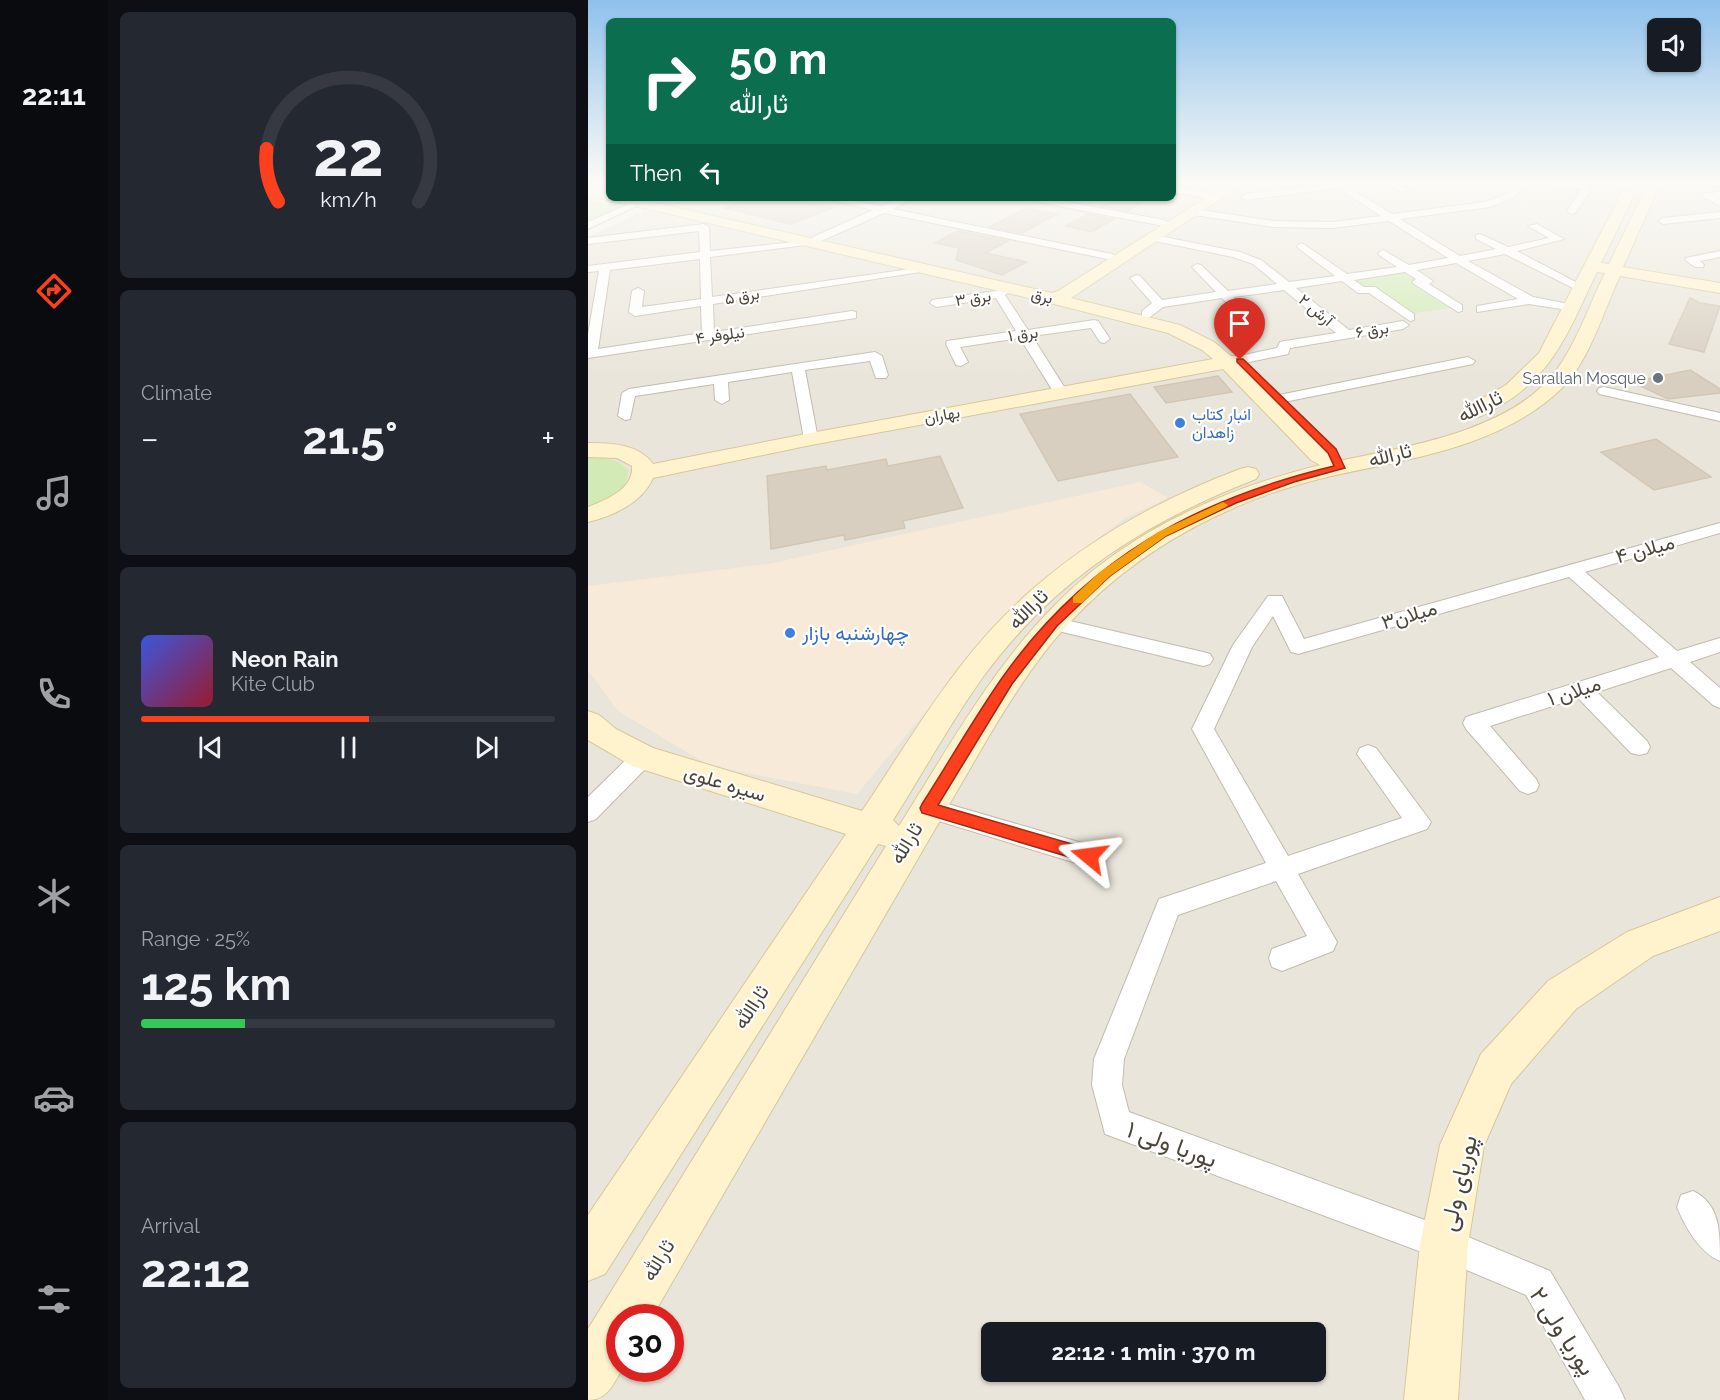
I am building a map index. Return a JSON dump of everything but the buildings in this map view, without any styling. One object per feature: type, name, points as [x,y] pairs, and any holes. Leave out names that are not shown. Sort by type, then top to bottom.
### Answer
[{"type":"street","points":[[705,247],[708,336]]},
{"type":"street","points":[[588,269],[760,247]]},
{"type":"street","name":"برق","points":[[840,247],[1004,291],[1057,295],[1153,309],[1203,333],[1330,458]]},
{"type":"street","name":"برق","points":[[846,247],[1057,295],[1174,329],[1234,362],[1279,399],[1330,458]]},
{"type":"street","points":[[1066,247],[1112,257]]},
{"type":"street","points":[[1057,295],[1130,247]]},
{"type":"street","points":[[1057,295],[1133,247]]},
{"type":"street","name":"آرش ۲","points":[[1202,247],[1236,254],[1257,262],[1346,334]]},
{"type":"street","points":[[1304,247],[1343,278]]},
{"type":"street","points":[[1439,247],[1529,300],[1570,308]]},
{"type":"street","points":[[1501,247],[1581,288]]},
{"type":"street","points":[[1136,278],[1153,309],[1224,294],[1343,278],[1524,247]]},
{"type":"street","name":"ثاراالله","points":[[1458,418],[1499,400],[1529,377],[1547,355],[1581,288],[1615,268],[1620,247]]},
{"type":"street","name":"ثارالله","points":[[632,1304],[927,808],[1007,680],[1053,623],[1106,573],[1162,534],[1232,501],[1290,480],[1330,458],[1448,441],[1490,426],[1522,409],[1554,385],[1572,361],[1625,247]]},
{"type":"street","points":[[1383,253],[1427,280],[1418,282],[1458,308]]},
{"type":"street","points":[[1699,265],[1690,260],[1720,254]]},
{"type":"street","points":[[590,354],[605,267]]},
{"type":"street","points":[[843,267],[848,281]]},
{"type":"street","points":[[1197,267],[1242,311]]},
{"type":"street","points":[[1615,268],[1720,286]]},
{"type":"street","name":"برق ۵","points":[[638,291],[635,312],[920,269]]},
{"type":"street","points":[[770,276],[774,291]]},
{"type":"street","name":"برق ۶","points":[[1234,362],[1283,351],[1285,345],[1406,321],[1371,289],[1362,291],[1343,278]]},
{"type":"street","points":[[1004,291],[1025,334],[1061,393]]},
{"type":"street","name":"برق ۳","points":[[936,303],[1004,291]]},
{"type":"street","points":[[1481,309],[1529,300]]},
{"type":"street","name":"نیلوفر ۴","points":[[590,354],[852,315]]},
{"type":"street","name":"برق ۱","points":[[961,362],[952,344],[1094,324],[1104,339]]},
{"type":"street","points":[[625,416],[628,393],[721,378],[875,356],[881,375]]},
{"type":"street","points":[[1279,399],[1468,361]]},
{"type":"street","name":"بهاران","points":[[644,473],[811,439],[1234,362]]},
{"type":"street","points":[[798,367],[811,439]]},
{"type":"street","points":[[721,378],[722,400]]},
{"type":"street","points":[[1604,391],[1720,417]]},
{"type":"street","name":"ثاراالله","points":[[588,1257],[973,670],[1022,612],[1079,561],[1140,520],[1213,487],[1274,465],[1330,458],[1376,441]]},
{"type":"street","points":[[588,450],[619,451],[633,455],[642,463],[644,473],[639,484],[627,496],[588,515]]},
{"type":"street","name":"میلان ۴","points":[[1570,569],[1720,528]]},
{"type":"street","points":[[1570,569],[1720,700]]},
{"type":"street","name":"میلان۳","points":[[1284,868],[1203,729],[1243,645],[1275,600],[1298,647],[1570,569]]},
{"type":"street","points":[[1053,623],[1203,659]]},
{"type":"street","name":"میلان ۱","points":[[1528,785],[1474,723],[1720,645]]},
{"type":"street","points":[[1582,689],[1639,747]]},
{"type":"street","name":"سیره علوی","points":[[588,723],[605,737],[643,757],[908,839]]},
{"type":"street","points":[[1282,958],[1324,942],[1284,868],[1419,822],[1368,754]]},
{"type":"street","points":[[588,812],[643,757]]},
{"type":"street","points":[[927,808],[1089,856]]},
{"type":"street","name":"پوریا ولی ۱","points":[[1284,868],[1168,907],[1109,1059],[1107,1085],[1116,1123],[1444,1244]]},
{"type":"street","name":"پوریای ولی","points":[[1431,1400],[1444,1244],[1462,1145],[1496,1069],[1562,995],[1640,944],[1720,914]]},
{"type":"street","points":[[1694,1207],[1720,1244]]},
{"type":"street","name":"پوریا ولی ۲","points":[[1444,1244],[1538,1283],[1606,1400]]},
{"type":"street","points":[[588,1377],[606,1347]]},
{"type":"shaded area","points":[[588,247],[1720,247],[1720,1400],[588,1400]]},
{"type":"shaded area","name":"چهارشنبه بازار","points":[[1140,482],[1168,498],[1125,518],[1023,595],[857,794],[710,766],[618,711],[588,670],[588,586],[768,564]]},
{"type":"green space","points":[[1406,270],[1420,279],[1409,282],[1448,308],[1410,314],[1374,286],[1365,288],[1353,279]]},
{"type":"green space","points":[[588,458],[610,459],[621,464],[628,470],[627,478],[625,484],[615,494],[588,508]]},
{"type":"slow traffic","points":[[1078,600],[1106,573],[1162,534],[1223,505]]},
{"type":"place","name":"Sarallah Mosque","points":[[1658,378]]},
{"type":"place","name":"انبار کتاب زاهدان","points":[[1180,423]]},
{"type":"place","name":"چهارشنبه بازار","points":[[790,633]]},
{"type":"route","points":[[1089,856],[927,808],[1007,680],[1053,623],[1106,573],[1162,534],[1232,501],[1290,480],[1340,468],[1332,452],[1240,360]]}]
